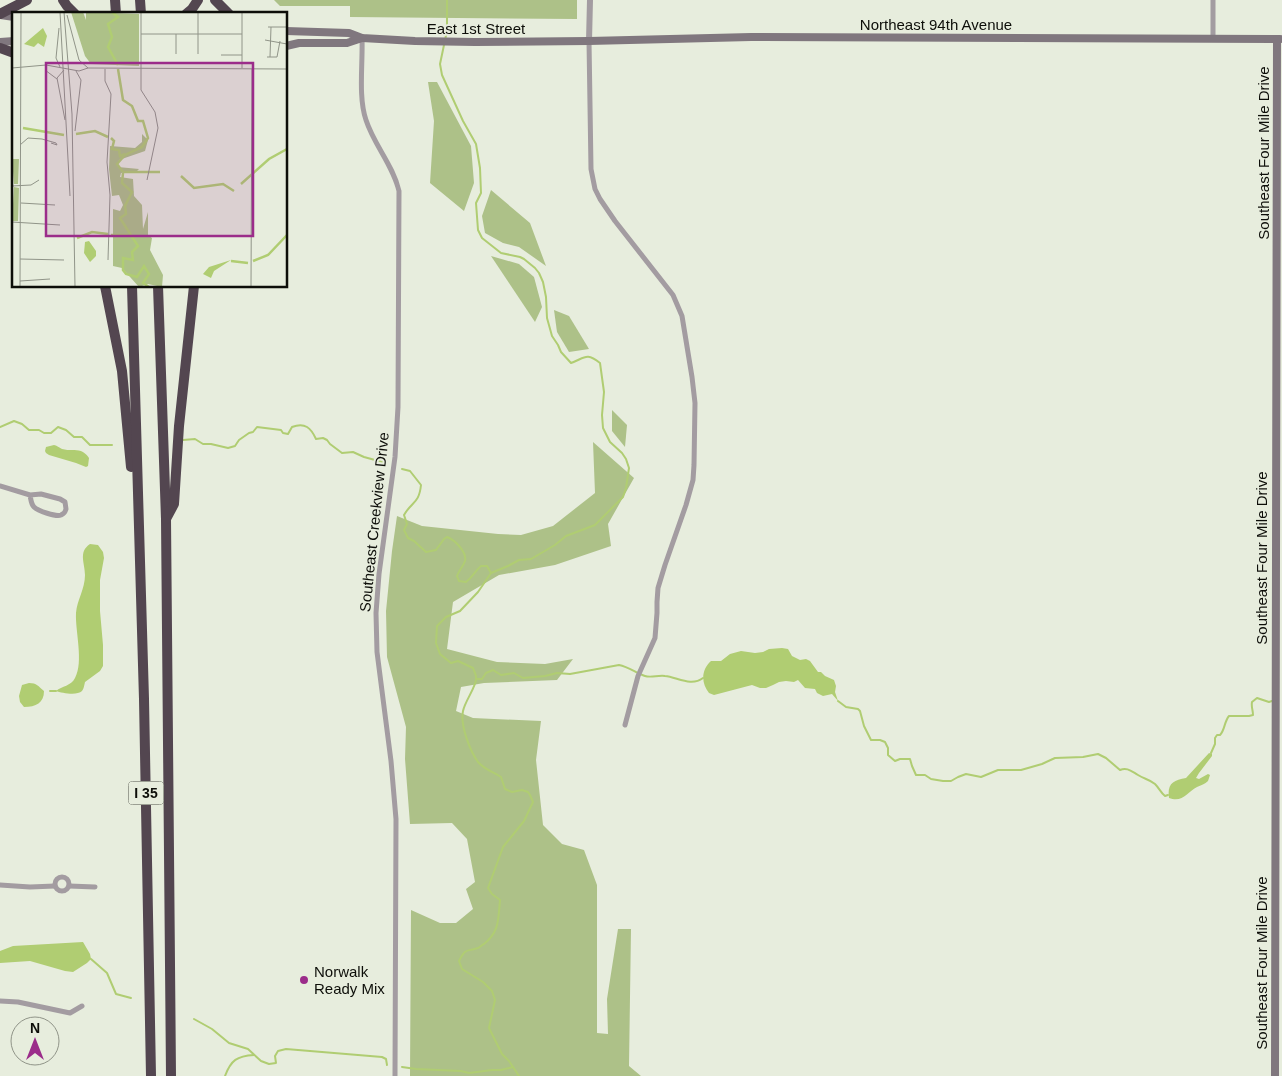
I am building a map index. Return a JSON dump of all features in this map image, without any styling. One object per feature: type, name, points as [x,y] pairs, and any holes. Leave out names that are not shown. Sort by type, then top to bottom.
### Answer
[{"type":"highway","points":[[0,15],[27,0]]},
{"type":"highway","points":[[63,0],[73,12]]},
{"type":"highway","points":[[188,12],[198,0]]},
{"type":"highway","points":[[215,0],[227,12]]},
{"type":"highway","points":[[0,48],[12,52]]},
{"type":"highway","points":[[105,288],[122,370],[132,482],[138,510]]},
{"type":"highway","name":"I 35","points":[[132,288],[145,719],[151,1076]]},
{"type":"highway","name":"I 35","points":[[158,288],[166,519],[171,1076]]},
{"type":"highway","points":[[166,519],[174,504],[178,426],[194,288]]},
{"type":"main road","name":"East 1st Street","points":[[288,31],[349,33],[362,38],[415,41],[589,41]]},
{"type":"main road","name":"Northeast 94th Avenue","points":[[589,41],[751,37],[1280,39]]},
{"type":"main road","name":"East 1st Street","points":[[288,46],[299,43],[346,43],[362,38]]},
{"type":"main road","name":"Southeast Four Mile Drive","points":[[1275,1076],[1280,39]]},
{"type":"street","points":[[590,0],[591,169],[595,189],[615,221],[673,294],[682,316],[695,403],[693,480],[658,588],[655,638],[638,676],[625,725]]},
{"type":"street","points":[[1213,0],[1213,39]]},
{"type":"street","name":"Southeast Creekview Drive","points":[[362,38],[364,114],[374,140],[393,174],[399,191],[398,407],[395,457],[379,574],[376,613],[377,652],[391,761],[396,819],[395,1076]]},
{"type":"street","points":[[0,486],[30,495],[41,494],[62,500],[66,505],[65,512],[56,515],[38,510],[32,503],[30,495]]},
{"type":"street","points":[[55,886],[56,880],[62,877],[67,880],[69,886]]},
{"type":"street","points":[[0,885],[55,886]]},
{"type":"street","points":[[55,886],[62,892],[69,886]]},
{"type":"street","points":[[69,886],[96,887]]},
{"type":"street","points":[[0,1001],[18,1002],[70,1013],[82,1006]]},
{"type":"shaded area","points":[[274,0],[577,0],[577,19],[350,17],[350,6],[280,6]]},
{"type":"shaded area","points":[[428,82],[437,82],[471,146],[474,183],[464,211],[430,183],[434,121]]},
{"type":"shaded area","points":[[491,190],[530,223],[546,266],[519,247],[503,243],[485,233],[482,216]]},
{"type":"shaded area","points":[[491,256],[519,264],[534,277],[542,307],[535,322]]},
{"type":"shaded area","points":[[554,310],[569,316],[589,349],[569,352],[557,332]]},
{"type":"shaded area","points":[[612,410],[627,425],[625,447],[612,431]]},
{"type":"shaded area","points":[[593,442],[634,478],[608,524],[611,546],[555,565],[499,575],[453,602],[447,649],[497,662],[545,664],[573,659],[557,680],[484,683],[461,687],[456,711],[473,718],[541,721],[536,760],[543,825],[562,844],[584,850],[597,885],[597,1033],[608,1034],[607,999],[618,929],[631,929],[629,1066],[641,1076],[410,1076],[411,910],[440,923],[456,923],[473,909],[466,889],[475,882],[467,839],[452,823],[410,824],[405,759],[406,727],[387,657],[386,611],[397,516],[422,526],[498,534],[521,535],[553,526],[595,493]]},
{"type":"shaded area","points":[[54,445],[66,450],[83,452],[89,458],[88,466],[86,467],[46,453],[46,447]]},
{"type":"shaded area","points":[[90,544],[98,545],[103,552],[104,558],[100,580],[103,666],[100,671],[85,682],[84,688],[80,693],[73,694],[56,691],[71,683],[78,671],[79,655],[76,613],[85,580],[83,554],[86,547]]},
{"type":"shaded area","points":[[782,648],[788,649],[792,656],[800,660],[806,659],[810,661],[818,672],[834,680],[838,701],[832,694],[823,696],[817,693],[815,689],[805,688],[798,680],[794,682],[779,682],[766,688],[752,685],[714,695],[706,689],[703,677],[705,668],[711,661],[721,661],[730,654],[741,651],[755,653]]},
{"type":"shaded area","points":[[29,683],[39,686],[44,691],[44,695],[38,704],[24,707],[20,702],[19,696],[22,685]]},
{"type":"shaded area","points":[[1209,753],[1212,756],[1196,778],[1199,779],[1208,774],[1210,775],[1208,781],[1181,798],[1169,798],[1170,786],[1178,780],[1186,778]]},
{"type":"shaded area","points":[[83,942],[91,959],[73,972],[30,961],[0,963],[0,951],[13,946]]},
{"type":"waterway","points":[[445,40],[447,31],[447,0]]},
{"type":"waterway","points":[[444,45],[440,64],[442,75],[476,144],[480,168],[481,193],[476,203],[478,230],[482,238],[501,253],[524,259],[539,273],[543,282],[547,318],[552,336],[561,352],[571,363],[588,357],[600,363],[604,392],[603,428],[610,442],[626,459],[629,468],[623,497],[595,525],[566,536],[531,559],[519,560],[491,573],[478,592],[460,611],[446,617],[437,626],[436,643],[440,654],[451,663],[458,661],[473,668],[476,675],[476,682],[464,707],[462,717],[466,738],[475,757],[483,767],[501,777],[505,789],[512,792],[522,790],[528,792],[533,802],[524,821],[503,847],[488,888],[500,900],[496,929],[484,944],[479,948],[465,952],[459,961],[462,969],[483,982],[492,991],[495,1000],[489,1028],[502,1054],[519,1076]]},
{"type":"waterway","points":[[0,427],[14,421],[22,424],[29,430],[39,430],[44,433],[51,433],[58,427],[66,430],[74,437],[82,437],[90,445],[112,445]]},
{"type":"waterway","points":[[183,440],[195,439],[203,444],[228,448],[235,446],[239,440],[253,432],[257,427],[281,430],[283,433],[288,434],[292,427],[301,425],[310,429],[316,439],[323,438],[327,440],[342,453],[353,452],[386,463]]},
{"type":"waterway","points":[[402,469],[410,471],[421,485],[419,496],[404,515],[407,524],[404,530],[408,538],[426,552],[436,550],[447,537],[453,541],[460,547],[465,558],[457,576],[459,581],[466,582],[481,566],[487,566],[491,573]]},
{"type":"waterway","points":[[476,679],[482,679],[486,673],[493,670],[501,675],[514,673],[523,678],[557,673],[570,674],[619,665],[647,677],[665,676],[689,682],[698,681],[703,678]]},
{"type":"waterway","points":[[50,691],[56,691]]},
{"type":"waterway","points":[[1211,753],[1215,744],[1215,738],[1222,733],[1229,716],[1253,715],[1252,702],[1257,698],[1269,702],[1272,701]]},
{"type":"waterway","points":[[838,701],[846,707],[858,709],[871,740],[885,742],[888,748],[888,755],[895,761],[910,759],[916,775],[925,775],[931,779],[951,781],[966,774],[981,777],[998,770],[1021,770],[1055,758],[1083,757],[1098,754],[1120,770],[1129,770],[1151,781],[1165,796],[1168,795]]},
{"type":"waterway","points":[[91,959],[107,973],[116,994],[131,998]]},
{"type":"waterway","points":[[194,1019],[212,1029],[229,1043],[248,1049],[261,1061],[269,1064],[276,1063],[275,1056],[278,1051],[286,1049],[382,1057],[386,1059],[387,1065]]},
{"type":"waterway","points":[[225,1076],[235,1060],[243,1056],[254,1055]]},
{"type":"waterway","points":[[402,1067],[469,1073],[513,1067]]},
{"type":"place","name":"Norwalk Ready Mix","points":[[304,980]]}]
